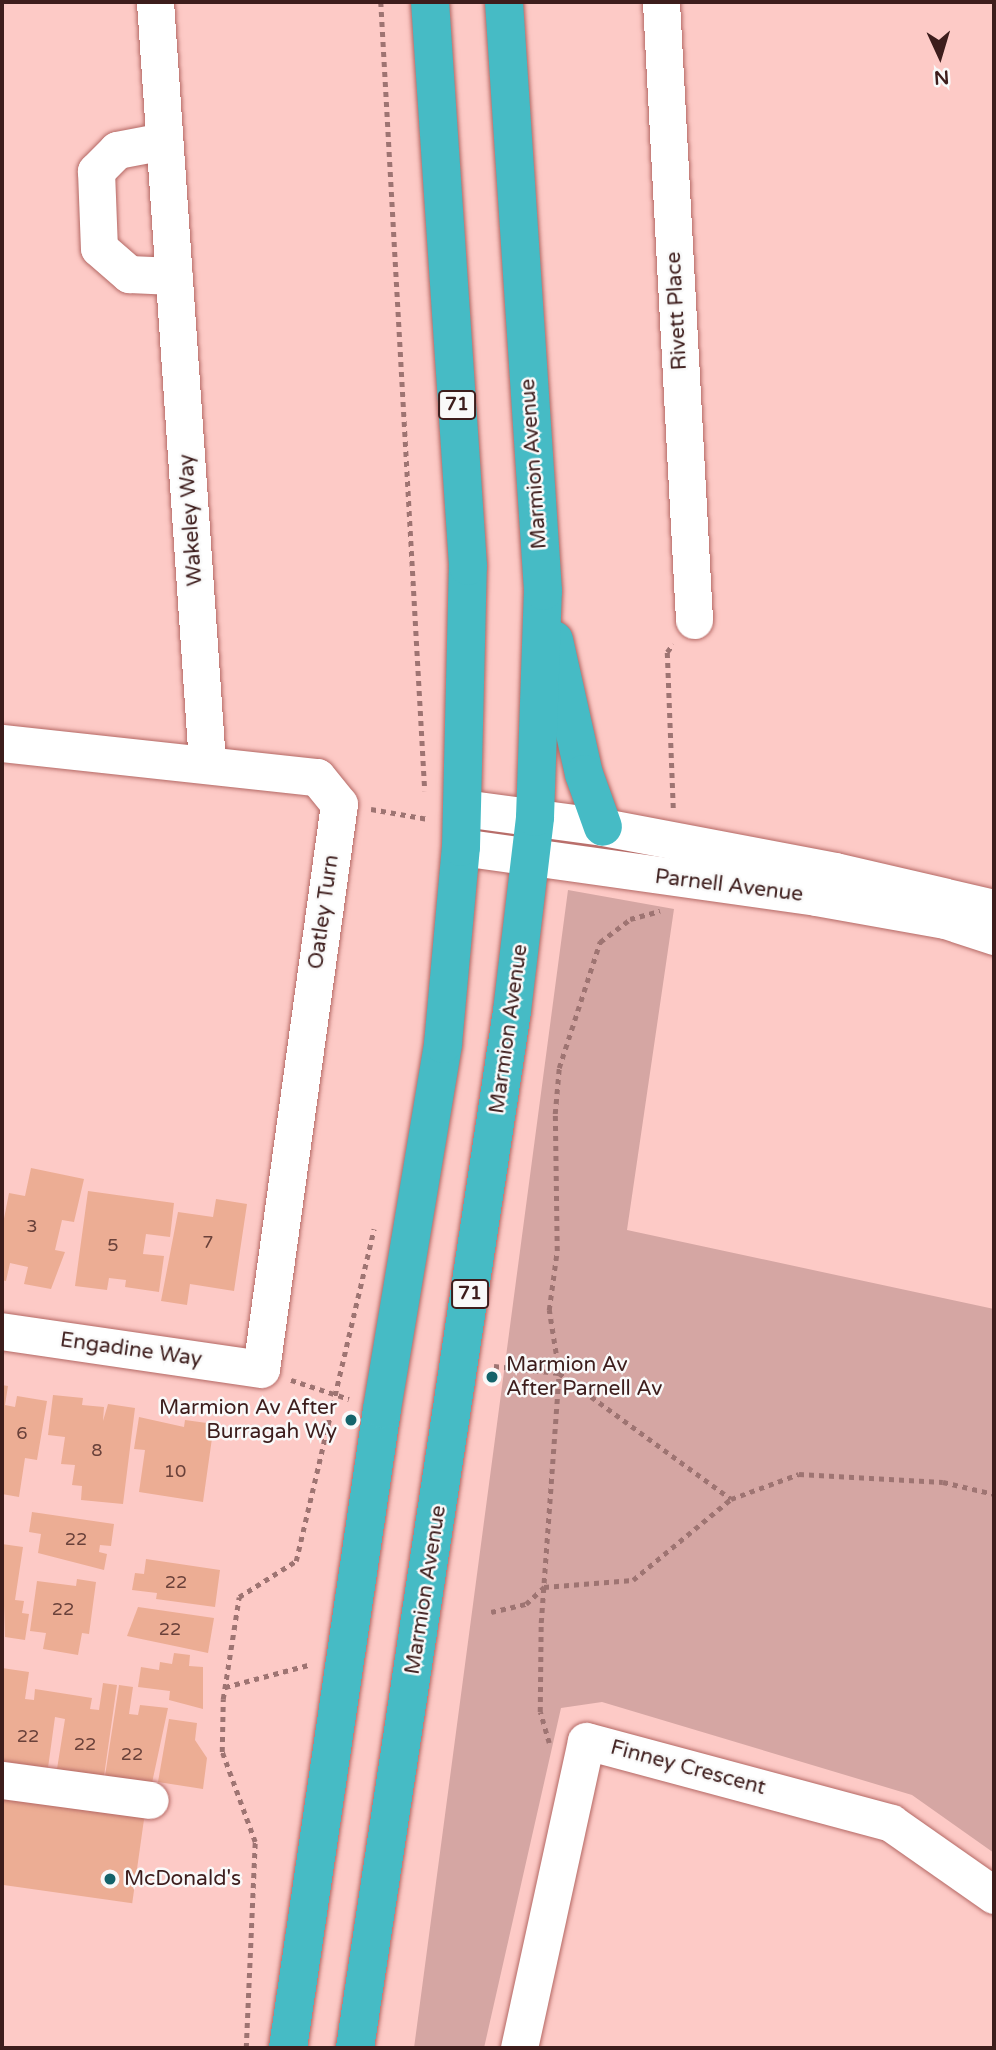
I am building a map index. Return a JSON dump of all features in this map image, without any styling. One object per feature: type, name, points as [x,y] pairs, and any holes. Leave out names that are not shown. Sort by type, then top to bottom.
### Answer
[{"type":"highway","name":"71","points":[[288,2048],[382,1409],[443,1044],[461,847],[468,566],[430,2]]},
{"type":"highway","name":"Marmion Avenue","points":[[355,2048],[460,1363],[532,860],[542,591],[504,2]]},
{"type":"highway","points":[[542,591],[584,774],[603,827]]},
{"type":"street","name":"Wakeley Way","points":[[155,2],[208,763]]},
{"type":"street","name":"Rivett Place","points":[[661,2],[694,620]]},
{"type":"street","points":[[164,141],[117,150],[96,171],[99,248],[129,274],[174,276]]},
{"type":"street","points":[[2,743],[208,763],[317,777],[339,804]]},
{"type":"street","name":"Oatley Turn","points":[[261,1369],[339,804]]},
{"type":"street","name":"Parnell Avenue","points":[[463,808],[603,827],[994,908]]},
{"type":"street","name":"Parnell Avenue","points":[[461,847],[532,860],[855,904],[944,920],[994,936]]},
{"type":"street","name":"Engadine Way","points":[[2,1331],[261,1369]]},
{"type":"street","name":"Finney Crescent","points":[[519,2048],[586,1741],[891,1823],[994,1895]]},
{"type":"street","points":[[2,1780],[150,1800]]},
{"type":"path","points":[[381,2],[427,832]]},
{"type":"path","points":[[674,841],[667,652],[694,620]]},
{"type":"path","points":[[339,804],[427,818],[461,847]]},
{"type":"path","points":[[578,1777],[552,1753],[540,1712],[544,1587],[559,1373],[550,1310],[557,1251],[555,1114],[559,1068],[600,942],[630,919],[679,905],[676,880]]},
{"type":"path","points":[[246,2048],[255,1842],[222,1752],[225,1687],[239,1597],[296,1561],[332,1394],[374,1227]]},
{"type":"path","points":[[460,1363],[559,1373],[731,1499]]},
{"type":"path","points":[[261,1369],[382,1409]]},
{"type":"path","points":[[491,1612],[526,1604],[544,1587],[633,1580],[731,1499],[799,1474],[943,1482],[994,1494]]},
{"type":"path","points":[[225,1687],[308,1664]]},
{"type":"shaded area","points":[[568,890],[674,909],[627,1230],[994,1309],[994,1853],[912,1795],[602,1702],[561,1708],[484,2048],[414,2048]]},
{"type":"building","points":[[31,1168],[84,1179],[74,1222],[62,1220],[55,1250],[65,1252],[51,1289],[24,1284],[28,1267],[10,1263],[6,1281],[2,1280],[2,1229],[9,1193],[25,1196]]},
{"type":"building","points":[[88,1191],[174,1203],[170,1237],[146,1234],[143,1254],[164,1256],[159,1292],[125,1287],[126,1280],[109,1278],[107,1290],[75,1286]]},
{"type":"building","points":[[216,1199],[247,1204],[234,1291],[190,1284],[187,1305],[161,1301],[178,1212],[213,1217]]},
{"type":"building","points":[[2,1385],[8,1386],[5,1405],[15,1407],[17,1396],[47,1401],[37,1460],[25,1458],[19,1497],[2,1494]]},
{"type":"building","points":[[53,1395],[83,1398],[82,1405],[104,1407],[103,1421],[108,1404],[135,1408],[123,1504],[81,1500],[82,1486],[72,1485],[75,1465],[61,1464],[65,1437],[48,1435]]},
{"type":"building","points":[[139,1417],[184,1427],[185,1420],[214,1424],[203,1502],[139,1492],[145,1450],[134,1449]]},
{"type":"building","points":[[32,1512],[114,1524],[111,1546],[100,1545],[99,1552],[107,1554],[104,1570],[38,1553],[41,1534],[29,1532]]},
{"type":"building","points":[[2,1544],[23,1547],[15,1600],[24,1601],[22,1613],[29,1614],[25,1640],[5,1637]]},
{"type":"building","points":[[146,1559],[220,1570],[215,1607],[156,1599],[157,1593],[132,1590],[135,1573],[144,1574]]},
{"type":"building","points":[[77,1579],[96,1582],[89,1634],[82,1633],[78,1655],[43,1649],[46,1633],[30,1631],[37,1581],[76,1586]]},
{"type":"building","points":[[138,1607],[214,1618],[208,1653],[127,1636]]},
{"type":"building","points":[[174,1653],[190,1655],[189,1666],[203,1667],[203,1709],[169,1700],[170,1691],[138,1687],[141,1667],[159,1670],[160,1662],[172,1664]]},
{"type":"building","points":[[2,1668],[29,1672],[25,1699],[34,1700],[35,1689],[92,1698],[90,1709],[99,1710],[103,1683],[117,1685],[104,1776],[57,1769],[65,1719],[55,1717],[48,1768],[2,1761]]},
{"type":"building","points":[[119,1685],[133,1687],[129,1714],[138,1715],[140,1705],[168,1708],[152,1783],[105,1776]]},
{"type":"building","points":[[169,1719],[197,1723],[195,1740],[207,1758],[203,1789],[158,1782]]},
{"type":"building","points":[[2,1795],[145,1815],[132,1903],[2,1885]]},
{"type":"place","name":"Marmion Av After Parnell Av","points":[[492,1377]]},
{"type":"place","name":"Marmion Av After Burragah Wy","points":[[351,1420]]},
{"type":"place","name":"McDonald's","points":[[110,1879]]}]
